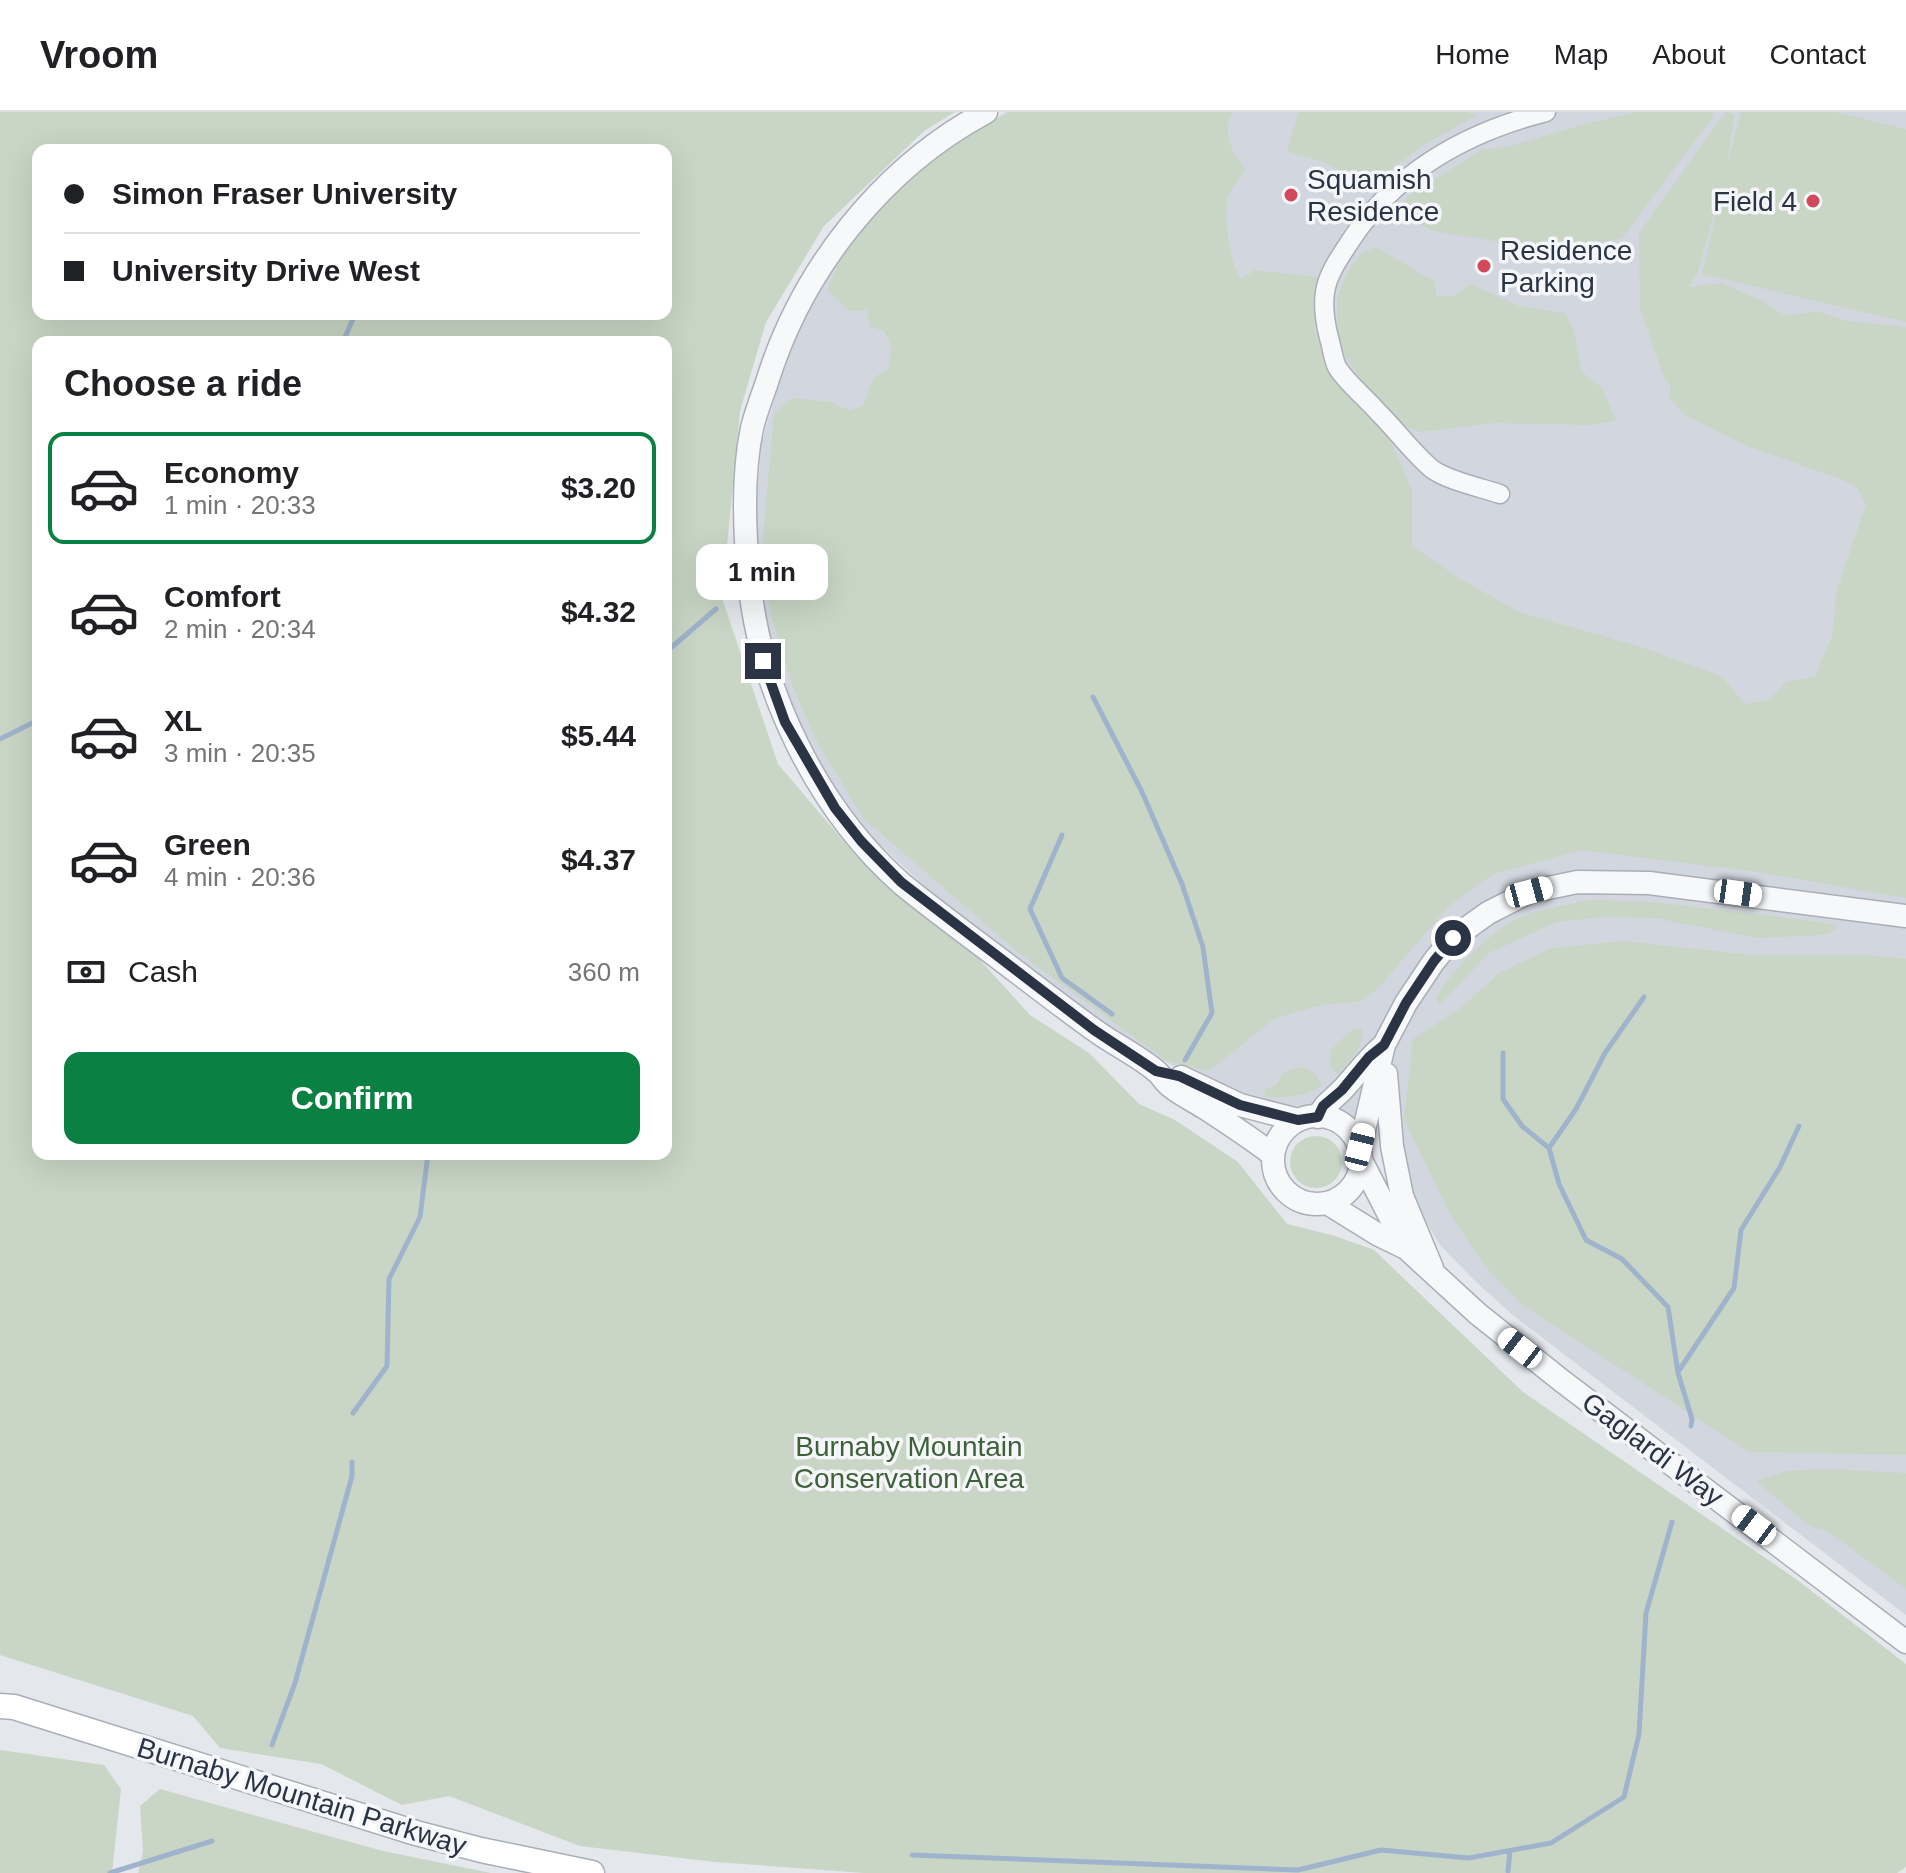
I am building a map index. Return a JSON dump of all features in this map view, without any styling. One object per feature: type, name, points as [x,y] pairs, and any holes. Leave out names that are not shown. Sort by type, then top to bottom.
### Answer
[{"type":"main road","name":"Burnaby Mountain Parkway","points":[[5,1704],[416,1833],[592,1873]]},
{"type":"street","points":[[986,112],[919,155],[849,227],[817,272],[791,320],[771,367],[752,428],[746,481],[746,550],[752,616],[763,661],[785,722],[835,808],[861,841],[901,882],[1094,1030],[1156,1071],[1170,1086],[1245,1133],[1273,1155]]},
{"type":"street","points":[[1500,494],[1434,471],[1337,367],[1327,327],[1325,286],[1332,267],[1362,224],[1381,200],[1407,176],[1437,155],[1470,138],[1546,112]]},
{"type":"street","points":[[1384,1045],[1369,1057],[1342,1090],[1308,1118],[1280,1134],[1273,1155],[1273,1169],[1278,1182],[1299,1201],[1327,1203],[1341,1199],[1352,1189],[1360,1176],[1361,1155],[1384,1045],[1406,1003],[1453,938],[1529,892],[1552,886],[1602,881],[1649,883],[1906,916]]},
{"type":"street","points":[[1384,1045],[1392,1146],[1402,1196],[1436,1277]]},
{"type":"street","points":[[1156,1071],[1179,1076],[1240,1105],[1308,1118],[1331,1119],[1344,1125],[1354,1135],[1361,1155]]},
{"type":"street","name":"Gaglardi Way","points":[[1361,1155],[1406,1248]]},
{"type":"street","name":"Gaglardi Way","points":[[1327,1203],[1406,1248],[1478,1314],[1562,1381],[1906,1642]]},
{"type":"shaded area","points":[[1006,112],[1906,112],[1906,1615],[1515,1317],[1475,1281],[1440,1245],[1414,1202],[1397,1138],[1320,1101],[1302,1109],[1277,1108],[1215,1087],[1162,1060],[1094,1017],[935,896],[873,838],[838,792],[806,738],[786,693],[769,641],[759,585],[755,521],[762,440],[792,343],[843,246],[926,163]]},
{"type":"green space","name":"Burnaby Mountain Conservation Area","points":[[0,112],[955,112],[924,131],[824,226],[766,322],[740,411],[722,598],[778,764],[857,857],[958,936],[1030,1015],[1089,1053],[1139,1104],[1175,1120],[1238,1162],[1287,1224],[1374,1250],[1523,1392],[1796,1579],[1906,1664],[1906,1867],[1897,1873],[864,1873],[715,1862],[580,1846],[449,1796],[402,1805],[321,1764],[220,1748],[193,1716],[0,1655]]},
{"type":"green space","points":[[1011,112],[1232,112],[1228,135],[1245,169],[1226,204],[1228,239],[1237,273],[1241,279],[1255,270],[1317,277],[1321,296],[1314,330],[1377,409],[1412,490],[1412,546],[1459,578],[1519,612],[1635,645],[1721,676],[1745,704],[1769,700],[1786,682],[1815,677],[1832,636],[1837,590],[1866,505],[1857,488],[1841,479],[1747,446],[1684,414],[1669,398],[1671,386],[1664,377],[1640,308],[1639,233],[1728,112],[1734,115],[1727,166],[1741,112],[1834,112],[1906,129],[1906,322],[1702,274],[1725,174],[1700,265],[1689,285],[1721,283],[1763,301],[1784,316],[1816,311],[1846,321],[1906,327],[1906,898],[1756,872],[1583,850],[1493,874],[1448,907],[1381,985],[1363,1001],[1326,1004],[1275,1018],[1209,1071],[1167,1061],[1020,954],[863,818],[816,740],[793,687],[771,615],[763,535],[774,413],[793,398],[830,402],[849,410],[863,406],[874,377],[888,370],[891,346],[884,331],[871,327],[867,310],[849,311],[827,289],[849,241],[906,181],[982,126]]},
{"type":"green space","points":[[1298,112],[1465,112],[1478,115],[1423,145],[1372,185],[1321,161],[1287,152]]},
{"type":"green space","points":[[1636,112],[1713,112],[1713,117],[1622,238],[1556,251],[1433,231],[1402,215],[1407,197],[1481,150],[1511,146]]},
{"type":"green space","points":[[1376,247],[1435,282],[1436,296],[1453,296],[1471,284],[1519,306],[1565,313],[1574,331],[1581,371],[1602,388],[1616,420],[1590,425],[1495,423],[1421,432],[1393,424],[1338,347],[1337,298],[1347,273],[1362,253]]},
{"type":"green space","points":[[1590,900],[1653,902],[1814,921],[1835,925],[1837,929],[1824,935],[1758,938],[1655,918],[1604,917],[1556,922],[1489,953],[1440,1005],[1437,1002],[1439,993],[1456,971],[1503,927],[1530,914]]},
{"type":"green space","points":[[1624,941],[1752,955],[1867,955],[1906,959],[1906,1455],[1749,1452],[1521,1304],[1485,1266],[1449,1212],[1404,1119],[1413,1039],[1462,1007],[1499,973],[1552,948]]},
{"type":"green space","points":[[1362,1028],[1359,1048],[1338,1074],[1330,1067],[1331,1050],[1350,1031]]},
{"type":"green space","points":[[1302,1067],[1316,1074],[1322,1086],[1295,1096],[1265,1097],[1264,1090],[1277,1084],[1282,1073]]},
{"type":"green space","points":[[1316,1136],[1334,1144],[1342,1162],[1334,1180],[1316,1188],[1298,1180],[1290,1162],[1298,1144]]},
{"type":"green space","points":[[1825,1469],[1906,1473],[1906,1589],[1826,1530],[1811,1527],[1756,1481],[1786,1471]]},
{"type":"green space","points":[[0,1750],[104,1765],[121,1789],[112,1873],[0,1873]]},
{"type":"green space","points":[[160,1789],[383,1851],[491,1873],[138,1873],[143,1851],[140,1806]]},
{"type":"waterway","points":[[346,336],[352,320]]},
{"type":"waterway","points":[[672,647],[716,609]]},
{"type":"waterway","points":[[1093,697],[1142,792],[1182,884],[1203,947],[1212,1013],[1185,1060]]},
{"type":"waterway","points":[[0,739],[32,723]]},
{"type":"waterway","points":[[1062,835],[1030,909],[1062,978],[1112,1014]]},
{"type":"waterway","points":[[1549,1148],[1576,1109],[1605,1053],[1644,997]]},
{"type":"waterway","points":[[1503,1053],[1503,1099],[1522,1126],[1549,1148],[1559,1184],[1586,1240],[1622,1259],[1668,1307],[1678,1373],[1692,1419],[1691,1426]]},
{"type":"waterway","points":[[1678,1372],[1734,1288],[1741,1230],[1780,1167],[1799,1126]]},
{"type":"waterway","points":[[353,1413],[387,1366],[389,1279],[420,1217],[427,1160]]},
{"type":"waterway","points":[[272,1745],[295,1683],[352,1476],[352,1462]]},
{"type":"waterway","points":[[912,1855],[1298,1870],[1381,1850],[1469,1858],[1551,1843],[1624,1797],[1639,1734],[1646,1613],[1672,1522]]},
{"type":"waterway","points":[[110,1873],[212,1841]]},
{"type":"waterway","points":[[1508,1871],[1510,1851]]},
{"type":"place","name":"Squamish Residence","points":[[1291,195]]},
{"type":"place","name":"Field 4","points":[[1813,201]]},
{"type":"place","name":"Residence Parking","points":[[1484,266]]},
{"type":"route","points":[[763,661],[785,722],[835,808],[861,841],[901,882],[1094,1030],[1156,1071],[1179,1076],[1240,1105],[1298,1120],[1318,1117],[1323,1106],[1384,1045],[1406,1003],[1453,938]]}]
